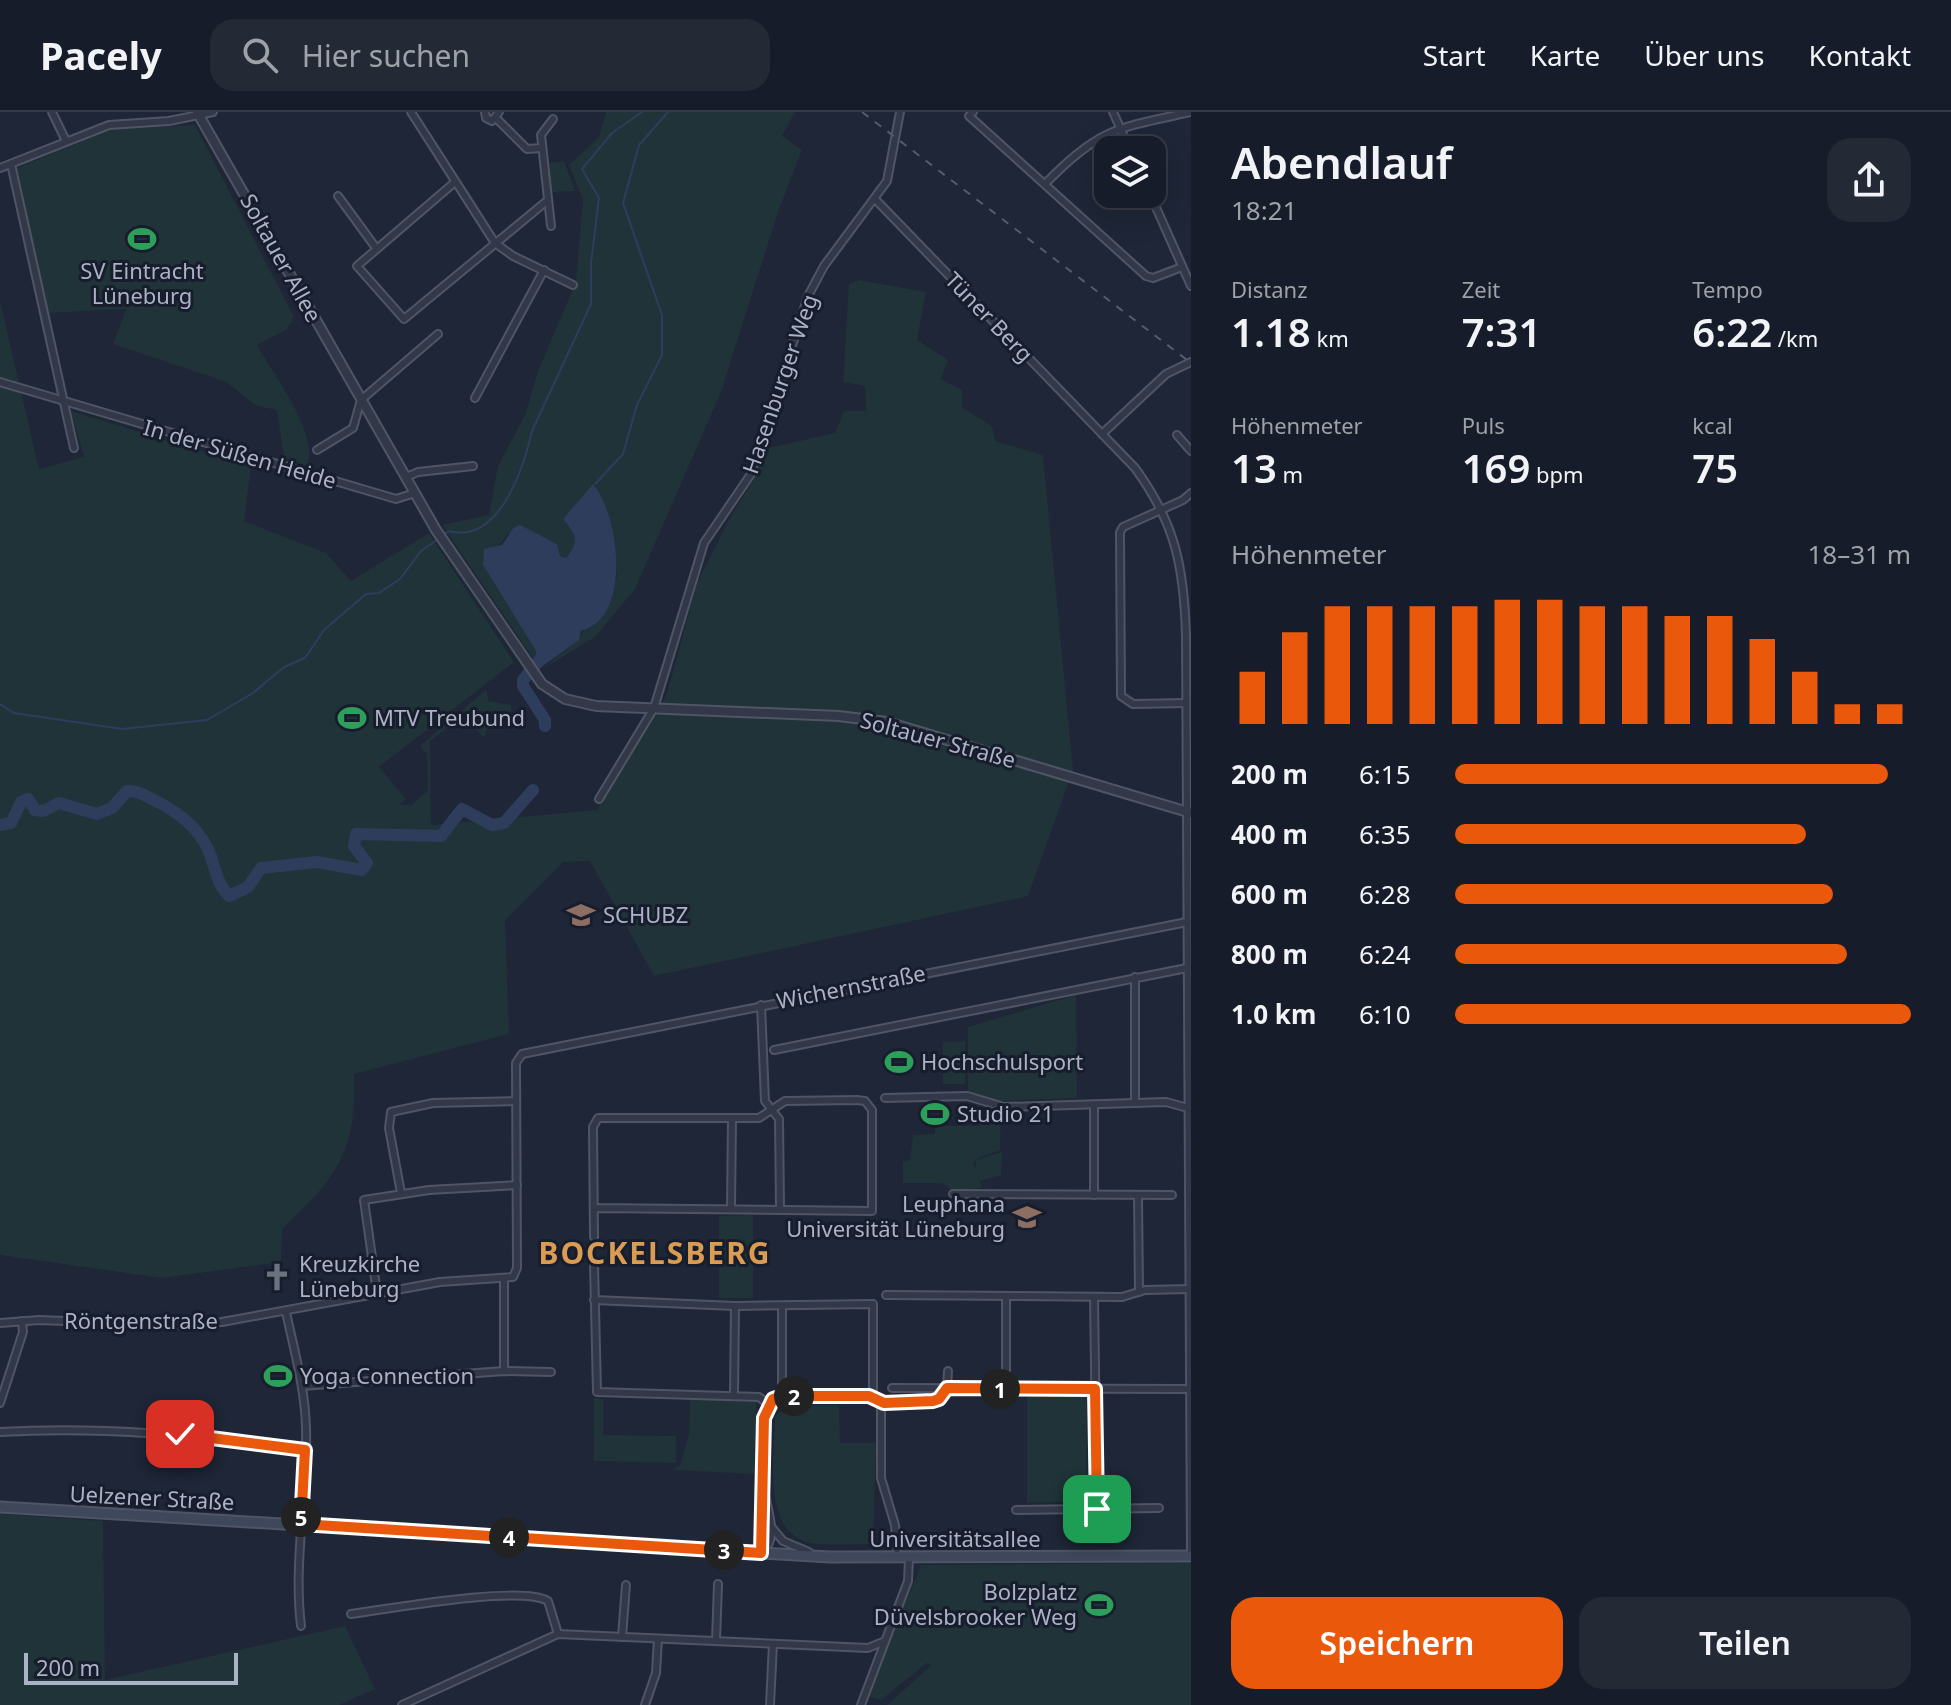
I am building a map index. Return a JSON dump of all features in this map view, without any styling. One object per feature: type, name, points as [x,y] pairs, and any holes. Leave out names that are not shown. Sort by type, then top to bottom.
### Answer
[{"type":"main road","name":"Uelzener Straße","points":[[0,1507],[301,1524]]},
{"type":"main road","name":"Universitätsallee","points":[[301,1524],[816,1556],[1191,1555]]},
{"type":"street","points":[[52,112],[66,141]]},
{"type":"street","points":[[0,168],[109,125],[213,112]]},
{"type":"street","points":[[411,112],[495,243],[573,285]]},
{"type":"street","points":[[485,112],[488,120],[498,116],[527,149],[542,148]]},
{"type":"street","name":"Hasenburger Weg","points":[[599,799],[654,708],[697,562],[714,526],[751,474],[808,296],[824,266],[875,199],[892,165],[900,112]]},
{"type":"street","points":[[1113,112],[1124,136]]},
{"type":"street","points":[[1045,184],[1093,139],[1120,127],[1191,112]]},
{"type":"street","points":[[969,113],[1146,276],[1153,278],[1182,267]]},
{"type":"street","name":"Soltauer Allee","points":[[198,114],[436,530],[526,665],[553,693],[580,704],[654,708]]},
{"type":"street","points":[[551,226],[541,135],[553,119]]},
{"type":"street","points":[[11,164],[74,448]]},
{"type":"street","points":[[455,182],[357,266],[404,319],[548,200]]},
{"type":"street","points":[[338,196],[376,248]]},
{"type":"street","name":"Tüner Berg","points":[[875,199],[1135,468],[1162,509],[1184,565],[1189,695],[1186,703],[1191,1555]]},
{"type":"street","points":[[1156,208],[1191,286]]},
{"type":"street","points":[[475,398],[544,270]]},
{"type":"street","points":[[317,450],[353,428],[361,400],[438,334]]},
{"type":"street","points":[[1102,434],[1166,374],[1191,362]]},
{"type":"street","name":"In der Süßen Heide","points":[[0,382],[396,499],[415,493]]},
{"type":"street","points":[[1177,435],[1191,451]]},
{"type":"street","points":[[406,477],[473,466]]},
{"type":"street","points":[[1186,703],[1133,704],[1121,696],[1120,532],[1123,527],[1191,493]]},
{"type":"street","name":"Soltauer Straße","points":[[654,708],[839,716],[887,722],[1189,812]]},
{"type":"street","name":"Wichernstraße","points":[[516,1101],[518,1057],[542,1048],[1187,922]]},
{"type":"street","points":[[774,1050],[966,1009],[1187,968]]},
{"type":"street","points":[[1135,977],[1135,1102]]},
{"type":"street","points":[[761,1005],[765,1101],[779,1119],[780,1208]]},
{"type":"street","points":[[885,1098],[967,1096],[1004,1107],[1166,1102],[1188,1108]]},
{"type":"street","points":[[594,1237],[593,1127],[598,1118],[759,1118],[785,1101],[857,1100],[865,1101],[872,1110],[872,1211],[595,1208]]},
{"type":"street","points":[[377,1293],[363,1201],[401,1193],[517,1185],[516,1101],[433,1103],[391,1112],[389,1128],[401,1193]]},
{"type":"street","points":[[1094,1105],[1094,1195]]},
{"type":"street","points":[[731,1208],[732,1118]]},
{"type":"street","name":"Röntgenstraße","points":[[0,1323],[185,1324],[286,1312],[443,1282],[513,1277],[516,1273],[517,1185]]},
{"type":"street","points":[[953,1194],[1172,1195]]},
{"type":"street","points":[[1138,1195],[1139,1292]]},
{"type":"street","points":[[594,1264],[597,1392],[759,1397],[768,1404]]},
{"type":"street","points":[[504,1278],[504,1371]]},
{"type":"street","points":[[886,1295],[1122,1297],[1139,1292],[1189,1289]]},
{"type":"street","points":[[1006,1296],[1006,1389]]},
{"type":"street","points":[[1094,1297],[1097,1509]]},
{"type":"street","points":[[594,1300],[782,1307],[790,1303],[873,1304],[873,1389],[869,1396]]},
{"type":"street","points":[[734,1396],[735,1306]]},
{"type":"street","points":[[782,1307],[782,1396]]},
{"type":"street","points":[[286,1312],[302,1386],[305,1450],[298,1588],[301,1626]]},
{"type":"street","points":[[0,1403],[23,1332],[22,1321]]},
{"type":"street","points":[[302,1386],[504,1371],[551,1372]]},
{"type":"street","points":[[761,1553],[765,1492],[764,1418],[768,1404],[782,1396],[869,1396],[884,1403],[933,1401],[939,1399],[947,1388],[948,1371]]},
{"type":"street","points":[[892,1388],[1190,1389]]},
{"type":"street","points":[[884,1403],[880,1415],[881,1478],[895,1525],[897,1549]]},
{"type":"street","points":[[0,1432],[103,1430],[180,1434],[305,1450]]},
{"type":"street","points":[[761,1553],[770,1544],[771,1525],[765,1492]]},
{"type":"street","points":[[1016,1510],[1159,1508]]},
{"type":"street","name":"Universitätsallee","points":[[771,1525],[783,1541],[816,1556]]},
{"type":"street","points":[[861,1705],[908,1581],[909,1558]]},
{"type":"street","points":[[716,1641],[718,1584]]},
{"type":"street","points":[[622,1637],[626,1585]]},
{"type":"street","points":[[351,1614],[438,1602],[530,1596],[542,1598],[551,1605],[558,1634]]},
{"type":"street","points":[[402,1705],[558,1634],[868,1648],[885,1641]]},
{"type":"street","points":[[645,1705],[656,1673],[658,1639]]},
{"type":"street","points":[[770,1705],[773,1644]]},
{"type":"green space","points":[[606,112],[795,112],[782,136],[802,150],[779,209],[721,392],[635,589],[595,637],[541,670],[578,640],[617,577],[614,541],[595,484],[563,519],[575,538],[566,558],[560,556],[557,544],[513,528],[483,565],[536,651],[535,661],[442,525],[489,515],[498,466],[526,413],[538,371],[576,282],[583,200],[569,165],[599,137]]},
{"type":"green space","name":"SV Eintracht Lüneburg","points":[[195,125],[294,317],[286,330],[257,345],[301,421],[307,437],[308,466],[284,458],[277,410],[257,406],[226,382],[113,344],[126,309],[47,313],[17,168],[113,129]]},
{"type":"green space","points":[[564,161],[575,191],[551,192],[549,163]]},
{"type":"green space","points":[[859,280],[926,292],[917,340],[948,360],[941,379],[962,390],[962,408],[992,426],[995,441],[1043,455],[1073,770],[1028,896],[654,976],[590,861],[563,862],[505,920],[509,1034],[354,1074],[352,1124],[347,1144],[330,1178],[282,1229],[281,1262],[162,1278],[0,1255],[0,301],[39,469],[84,457],[71,411],[251,466],[244,521],[326,553],[351,581],[429,533],[514,662],[379,767],[406,799],[399,805],[412,805],[428,790],[427,754],[420,746],[487,689],[488,701],[511,705],[512,724],[490,722],[484,738],[464,715],[430,741],[431,825],[597,810],[667,694],[697,583],[731,516],[755,478],[765,449],[835,433],[844,411],[866,411],[865,386],[843,382],[849,284]]},
{"type":"green space","points":[[1076,995],[1077,1098],[997,1101],[968,1094],[968,1027]]},
{"type":"green space","points":[[965,1041],[965,1084],[943,1084],[943,1042]]},
{"type":"green space","points":[[987,1107],[1001,1108],[1000,1150],[973,1163],[982,1188],[952,1190],[942,1183],[903,1183],[903,1162],[910,1160],[913,1135],[935,1134],[935,1126],[979,1126]]},
{"type":"green space","points":[[1002,1152],[1001,1175],[980,1181],[975,1170],[976,1160]]},
{"type":"green space","points":[[753,1215],[753,1298],[719,1298],[719,1216]]},
{"type":"green space","points":[[1027,1395],[1087,1395],[1086,1502],[1027,1502]]},
{"type":"green space","points":[[594,1398],[603,1399],[603,1435],[676,1436],[676,1463],[594,1461]]},
{"type":"green space","points":[[690,1399],[756,1402],[756,1474],[672,1470],[680,1466],[689,1434]]},
{"type":"green space","points":[[839,1405],[840,1443],[876,1443],[873,1544],[811,1543],[795,1536],[784,1524],[777,1508],[773,1470],[775,1416],[787,1406]]},
{"type":"green space","points":[[0,1514],[103,1521],[105,1680],[345,1626],[375,1689],[339,1705],[0,1705]]},
{"type":"green space","points":[[1191,1563],[1191,1705],[887,1705],[932,1665],[927,1663],[881,1700],[867,1696],[921,1565]]},
{"type":"water","points":[[593,484],[602,498],[614,540],[615,587],[608,607],[598,622],[581,631],[579,640],[540,668],[535,661],[536,651],[483,565],[484,549],[502,545],[513,528],[520,525],[557,544],[560,556],[566,558],[575,538],[563,519]]},
{"type":"waterway","points":[[442,536],[449,531],[467,532],[482,526],[495,515],[515,483],[532,431],[591,304],[591,263],[599,198],[582,169],[612,133],[642,112]]},
{"type":"waterway","points":[[595,484],[623,454],[637,405],[662,355],[662,315],[623,203],[639,145],[668,112]]},
{"type":"waterway","points":[[0,704],[14,713],[122,729],[207,720],[253,693],[284,667],[305,658],[324,630],[366,594],[379,593],[400,579],[421,551],[437,540]]},
{"type":"waterway","points":[[545,653],[523,680],[523,686],[545,720],[545,726]]},
{"type":"waterway","points":[[0,825],[11,823],[21,802],[28,799],[35,810],[43,811],[59,803],[97,814],[112,808],[127,791],[138,792],[189,823],[207,847],[220,883],[229,896],[248,887],[261,868],[317,862],[362,870],[367,863],[354,846],[356,834],[441,836],[462,809],[492,825],[504,823],[533,790]]},
{"type":"railway","points":[[862,112],[1191,363]]},
{"type":"place","name":"SV Eintracht Lüneburg","points":[[142,239]]},
{"type":"place","name":"MTV Treubund","points":[[352,718]]},
{"type":"place","name":"SCHUBZ","points":[[581,915]]},
{"type":"place","name":"Hochschulsport","points":[[899,1062]]},
{"type":"place","name":"Studio 21","points":[[935,1114]]},
{"type":"place","name":"Leuphana Universität Lüneburg","points":[[1027,1217]]},
{"type":"place","name":"Kreuzkirche Lüneburg","points":[[277,1277]]},
{"type":"place","name":"Yoga Connection","points":[[278,1376]]},
{"type":"place","name":"Bolzplatz Düvelsbrooker Weg","points":[[1099,1605]]},
{"type":"district","name":"BOCKELSBERG","points":[[655,1254]]},
{"type":"route","points":[[180,1434],[305,1450],[301,1524],[761,1553],[765,1492],[764,1418],[773,1399],[782,1396],[869,1396],[884,1403],[890,1400],[933,1401],[944,1395],[947,1388],[1095,1389],[1097,1509]]}]
